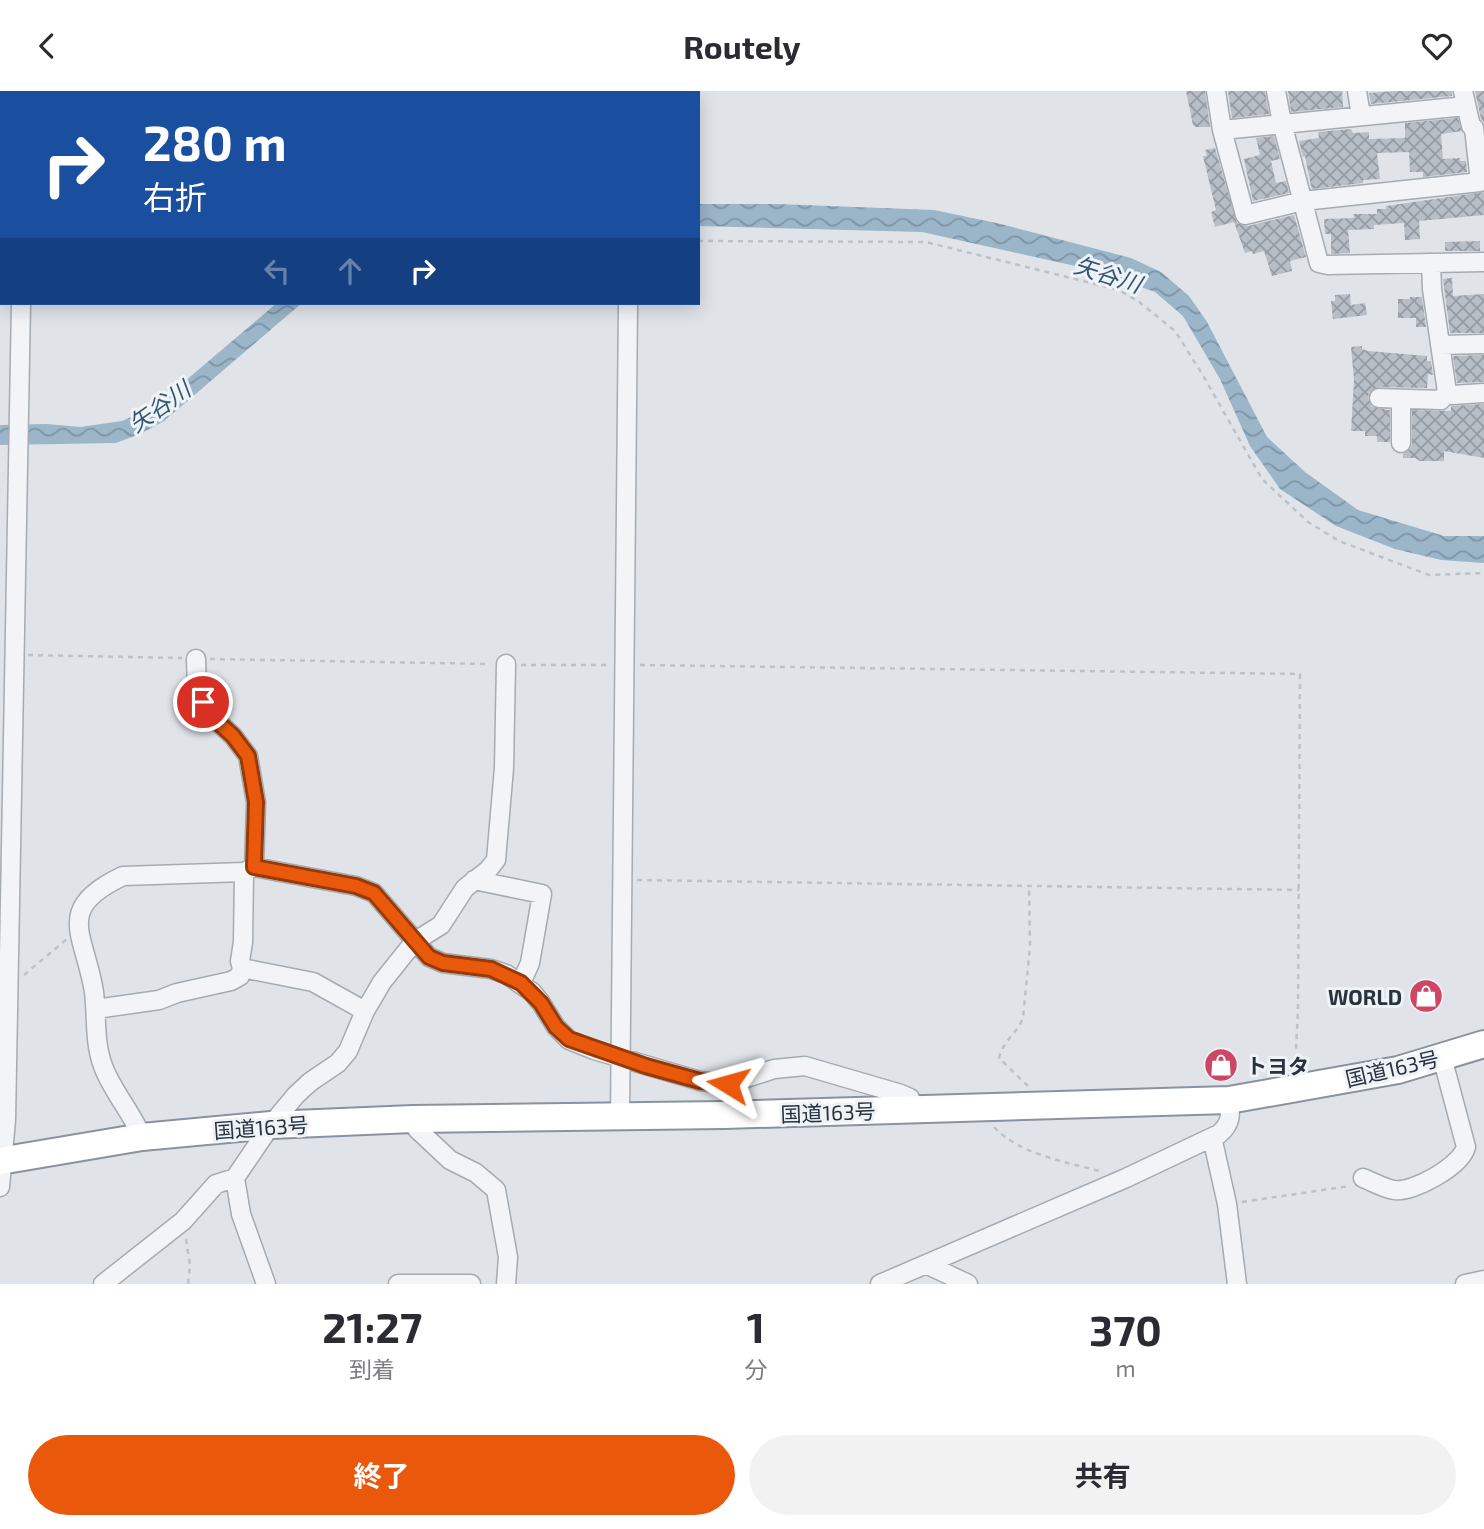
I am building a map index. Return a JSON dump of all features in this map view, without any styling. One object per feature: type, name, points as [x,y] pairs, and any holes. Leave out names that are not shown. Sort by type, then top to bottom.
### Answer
[{"type":"highway","name":"国道163号","points":[[1,1161],[142,1137],[271,1125],[413,1119],[620,1117],[1229,1100],[1398,1070],[1484,1044]]},
{"type":"street","points":[[1216,91],[1222,130],[1245,215],[1303,201],[1480,183],[1474,128],[1471,126],[1465,98],[1362,116],[1222,130]]},
{"type":"street","points":[[1276,91],[1319,263],[1484,262]]},
{"type":"street","points":[[1357,91],[1362,116]]},
{"type":"street","points":[[1379,398],[1441,400],[1447,392],[1432,289],[1431,263]]},
{"type":"street","points":[[0,1187],[6,1120],[22,305]]},
{"type":"street","points":[[620,1117],[628,305]]},
{"type":"street","points":[[1440,345],[1484,344]]},
{"type":"street","points":[[1447,392],[1452,395],[1484,393]]},
{"type":"street","points":[[1401,400],[1401,443]]},
{"type":"street","points":[[96,1009],[159,1000],[177,993],[231,981],[240,977],[243,968],[240,961],[256,802],[248,756],[233,736],[209,714],[197,689],[196,659]]},
{"type":"street","points":[[266,1284],[241,1214],[235,1178],[271,1125],[310,1081],[338,1063],[348,1051],[365,1010],[382,982],[414,942],[441,925],[465,888],[488,870],[495,860],[504,768],[506,664]]},
{"type":"street","points":[[142,1137],[134,1117],[103,1068],[95,1032],[96,1009],[92,983],[78,930],[80,911],[89,896],[105,884],[123,876],[249,870],[356,886],[374,893],[429,957],[443,963],[491,969],[521,983],[541,1003],[556,1027],[569,1039],[619,1058],[700,1081],[728,1084],[774,1069],[804,1066],[901,1094],[910,1098],[914,1110]]},
{"type":"street","points":[[474,880],[542,894],[530,963],[521,983]]},
{"type":"street","points":[[243,968],[313,982],[365,1010]]},
{"type":"street","points":[[1363,1178],[1386,1188],[1406,1190],[1421,1185],[1464,1154],[1466,1147],[1442,1057]]},
{"type":"street","points":[[880,1284],[1126,1178],[1212,1137],[1226,1128],[1230,1119],[1229,1100]]},
{"type":"street","points":[[413,1119],[417,1129],[450,1160],[476,1173],[496,1190],[508,1257],[506,1284]]},
{"type":"street","points":[[1212,1137],[1227,1204],[1237,1284]]},
{"type":"street","points":[[103,1284],[180,1224],[216,1184],[235,1178]]},
{"type":"street","points":[[928,1265],[968,1284]]},
{"type":"street","points":[[1465,1284],[1484,1280]]},
{"type":"street","points":[[398,1284],[471,1284]]},
{"type":"path","points":[[700,241],[926,242],[1119,290],[1138,301],[1175,331],[1262,479],[1308,522],[1339,541],[1429,575],[1484,573]]},
{"type":"path","points":[[15,655],[1300,674],[1299,890],[1294,1089]]},
{"type":"path","points":[[621,880],[1299,890]]},
{"type":"path","points":[[1029,886],[1030,946],[1023,1018],[1020,1027],[1012,1033],[1000,1051],[999,1058],[1033,1091],[1037,1097],[1037,1106]]},
{"type":"path","points":[[9,981],[27,974],[78,930]]},
{"type":"path","points":[[986,1108],[989,1122],[999,1132],[1028,1148],[1046,1156],[1126,1178]]},
{"type":"path","points":[[1227,1204],[1359,1185],[1363,1178]]},
{"type":"path","points":[[180,1224],[184,1231],[190,1265],[188,1284]]},
{"type":"water","name":"矢谷川","points":[[700,204],[934,210],[1001,224],[1131,258],[1161,272],[1189,296],[1207,322],[1267,437],[1305,472],[1358,510],[1444,536],[1484,536],[1484,563],[1441,560],[1395,549],[1336,526],[1280,489],[1250,446],[1220,379],[1183,316],[1155,292],[1089,269],[922,232],[700,226]]},
{"type":"water","name":"矢谷川","points":[[275,305],[300,305],[164,421],[142,433],[116,443],[0,445],[0,425],[47,424],[80,427],[122,421],[157,405]]},
{"type":"building","points":[[1186,91],[1205,91],[1210,127],[1193,125]]},
{"type":"building","points":[[1228,91],[1265,91],[1269,114],[1232,118]]},
{"type":"building","points":[[1288,91],[1342,91],[1343,107],[1291,112]]},
{"type":"building","points":[[1452,91],[1452,96],[1371,104],[1369,93]]},
{"type":"building","points":[[1475,91],[1484,91],[1484,122],[1481,119]]},
{"type":"building","points":[[1458,118],[1462,131],[1441,134],[1443,159],[1460,158],[1460,161],[1466,161],[1467,172],[1423,177],[1423,172],[1410,172],[1409,152],[1377,153],[1380,179],[1312,189],[1299,141],[1319,138],[1318,132],[1351,129],[1353,133],[1369,132],[1369,139],[1405,138],[1405,123]]},
{"type":"building","points":[[1274,136],[1280,159],[1271,161],[1276,183],[1286,181],[1289,193],[1253,201],[1244,159],[1260,155],[1256,138]]},
{"type":"building","points":[[1215,148],[1237,223],[1248,226],[1294,215],[1306,257],[1290,261],[1292,271],[1272,276],[1264,251],[1245,253],[1234,222],[1215,227],[1211,212],[1216,210],[1203,156],[1207,156],[1205,150]]},
{"type":"building","points":[[1484,192],[1484,215],[1419,221],[1420,239],[1405,240],[1404,223],[1374,225],[1374,229],[1348,230],[1350,253],[1331,254],[1331,234],[1325,234],[1324,219],[1354,218],[1353,214],[1377,214],[1377,209],[1386,209],[1386,206]]},
{"type":"building","points":[[1480,241],[1480,251],[1445,251],[1445,242]]},
{"type":"building","points":[[1452,278],[1453,296],[1484,294],[1484,333],[1450,333],[1443,279]]},
{"type":"building","points":[[1350,294],[1351,305],[1365,303],[1367,315],[1333,319],[1331,301],[1335,301],[1335,295]]},
{"type":"building","points":[[1422,297],[1426,327],[1416,327],[1416,318],[1398,318],[1398,299]]},
{"type":"building","points":[[1362,346],[1362,349],[1368,351],[1427,356],[1427,361],[1431,361],[1433,375],[1428,374],[1427,388],[1379,387],[1369,393],[1372,407],[1390,410],[1390,442],[1377,442],[1377,436],[1365,436],[1365,431],[1351,431],[1354,380],[1351,347]]},
{"type":"building","points":[[1484,355],[1484,382],[1457,383],[1453,356]]},
{"type":"building","points":[[1484,404],[1484,458],[1444,451],[1444,461],[1403,458],[1403,454],[1412,444],[1412,410],[1451,411],[1451,406]]},
{"type":"place","name":"WORLD","points":[[1426,996]]},
{"type":"place","name":"トヨタ","points":[[1221,1065]]},
{"type":"route","points":[[203,702],[209,714],[233,736],[248,756],[256,802],[254,867],[356,886],[374,893],[429,957],[443,963],[491,969],[506,974],[532,992],[556,1027],[569,1039],[594,1050],[646,1066],[700,1081],[728,1084]]}]
